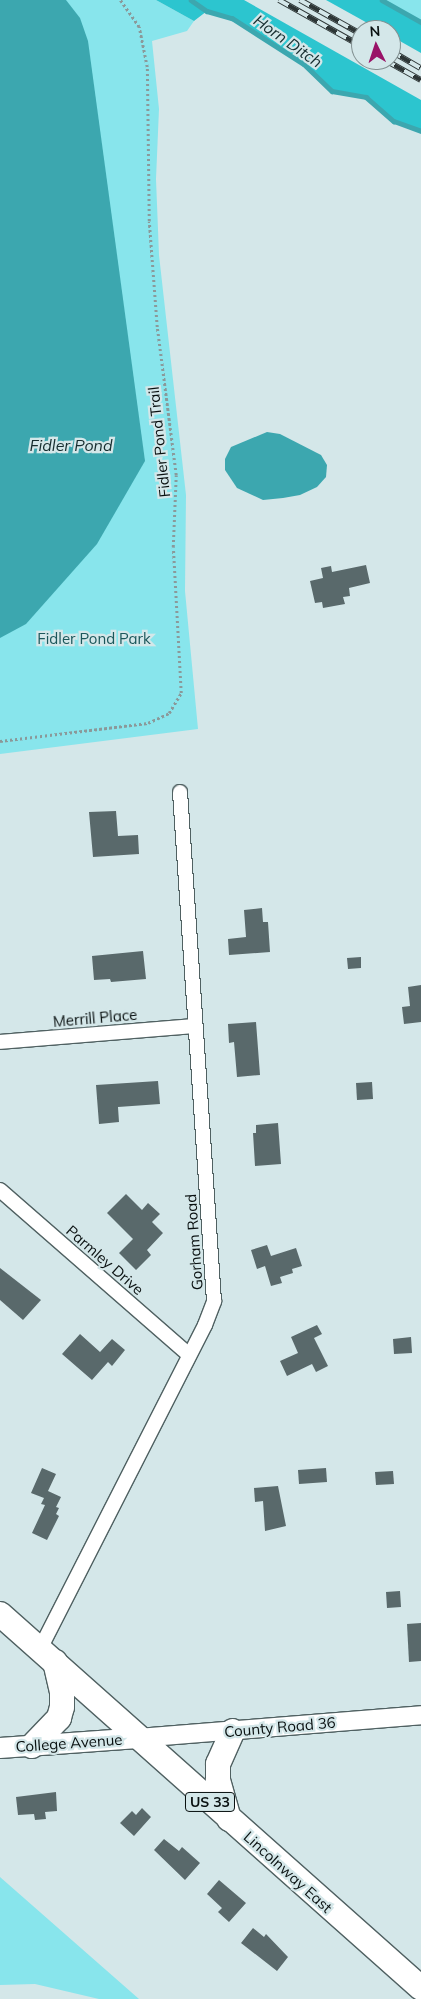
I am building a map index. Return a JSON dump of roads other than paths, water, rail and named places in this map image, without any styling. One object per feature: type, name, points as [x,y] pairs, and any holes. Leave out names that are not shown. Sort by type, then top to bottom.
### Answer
[{"type":"highway","name":"Lincolnway East","points":[[0,1614],[421,1988]]},
{"type":"highway","points":[[32,1746],[59,1718],[62,1707],[62,1692],[47,1656]]},
{"type":"highway","points":[[229,1819],[218,1780],[218,1764],[233,1731]]},
{"type":"main road","name":"College Avenue","points":[[0,1748],[138,1738]]},
{"type":"street","name":"Gorham Road","points":[[47,1656],[210,1313],[215,1291],[193,1026],[180,792]]},
{"type":"street","name":"Merrill Place","points":[[0,1042],[193,1026]]},
{"type":"street","name":"Parmley Drive","points":[[0,1190],[189,1355]]},
{"type":"street","name":"County Road 36","points":[[138,1738],[421,1715]]},
{"type":"water","name":"Fidler Pond","points":[[0,0],[66,0],[80,18],[88,41],[145,461],[97,544],[26,624],[0,638]]},
{"type":"water","points":[[267,432],[280,434],[321,455],[327,465],[326,477],[317,487],[300,495],[263,500],[237,488],[225,470],[225,459],[231,447]]},
{"type":"waterway","name":"Horn Ditch","points":[[191,0],[207,11],[232,18],[304,64],[332,91],[366,97],[394,121],[421,131]]},
{"type":"waterway","points":[[382,0],[421,22]]},
{"type":"railway","points":[[279,0],[351,40]]},
{"type":"railway","points":[[300,0],[351,28]]},
{"type":"railway","points":[[401,57],[421,68]]},
{"type":"railway","points":[[401,69],[421,80]]},
{"type":"park label","name":"Fidler Pond Park","points":[[94,639]]}]
